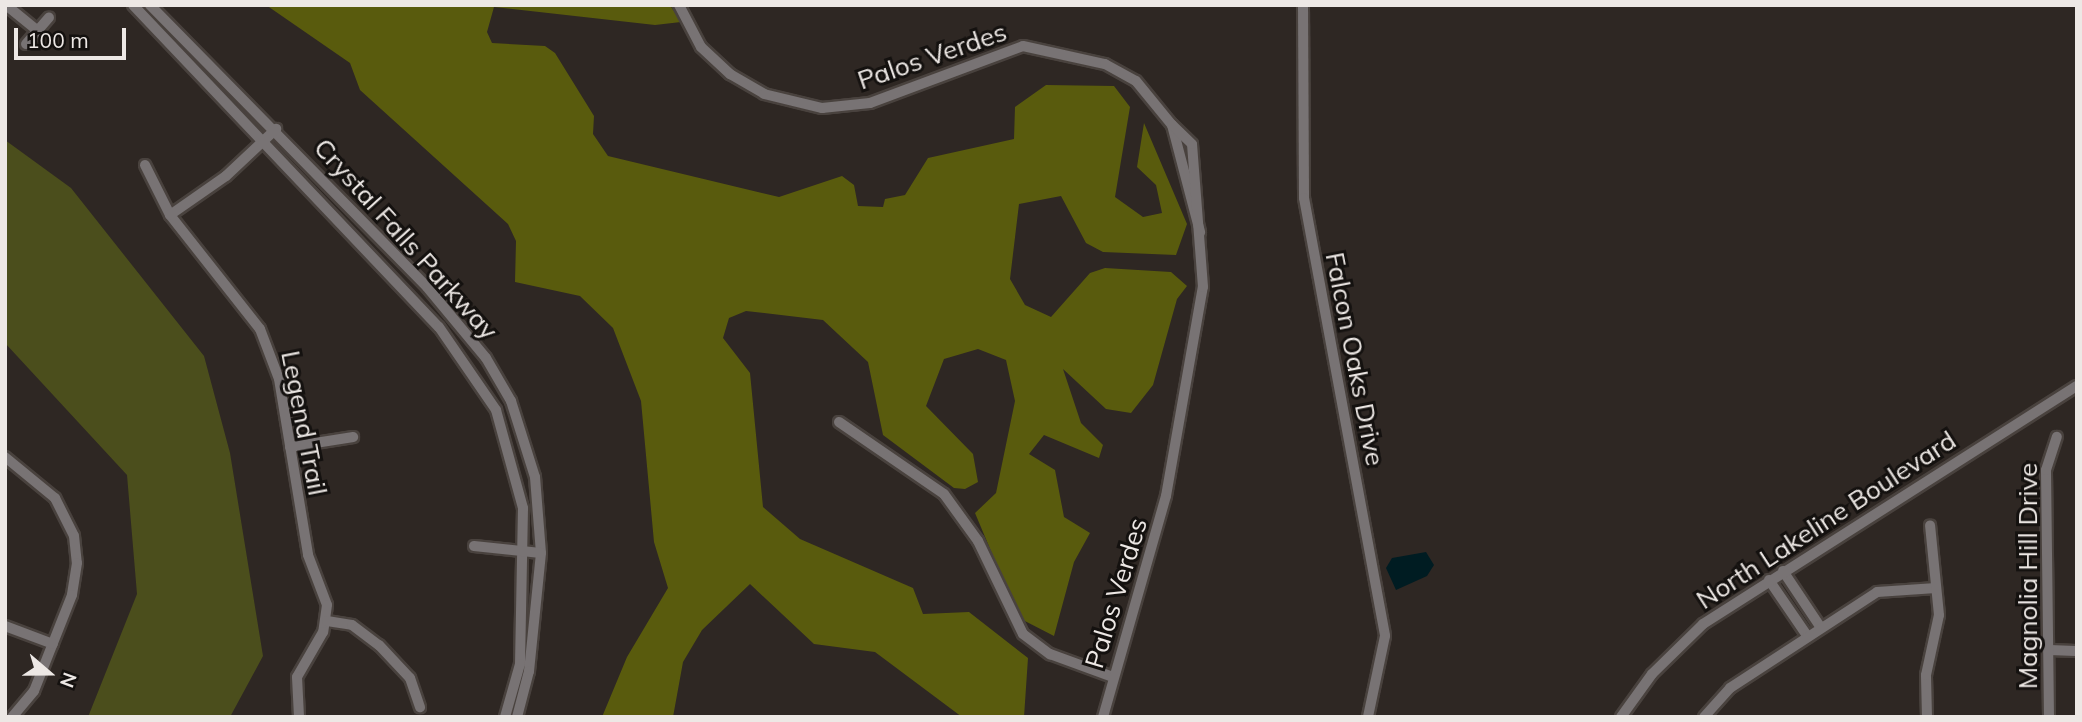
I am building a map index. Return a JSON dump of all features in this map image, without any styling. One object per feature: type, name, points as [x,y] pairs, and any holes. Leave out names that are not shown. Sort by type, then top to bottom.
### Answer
[{"type":"street","points":[[6,5],[38,31]]},
{"type":"street","name":"Crystal Falls Parkway","points":[[133,5],[467,359],[496,410],[513,457],[524,554],[520,664],[505,717]]},
{"type":"street","name":"Crystal Falls Parkway","points":[[150,5],[276,129],[427,287],[492,366],[535,477],[541,553],[529,671],[517,717]]},
{"type":"street","name":"Palos Verdes","points":[[679,5],[717,64],[785,101],[859,106],[983,56],[1036,45],[1124,72],[1172,125],[1200,232],[1203,287],[1185,411],[1103,717]]},
{"type":"street","name":"Falcon Oaks Drive","points":[[1303,5],[1304,198],[1385,636],[1368,717]]},
{"type":"street","points":[[26,44],[49,18]]},
{"type":"street","points":[[170,215],[276,129]]},
{"type":"street","name":"Legend Trail","points":[[145,164],[170,215],[260,329],[279,379],[307,555],[324,592],[327,621]]},
{"type":"street","name":"North Lakeline Boulevard","points":[[1621,717],[1674,649],[1769,580],[2077,386]]},
{"type":"street","points":[[839,422],[944,494],[978,541],[1023,634],[1050,654],[1113,677]]},
{"type":"street","points":[[290,447],[353,437]]},
{"type":"street","name":"Magnolia Hill Drive","points":[[2049,717],[2046,470],[2057,437]]},
{"type":"street","points":[[5,457],[43,483],[74,536],[72,595],[27,704],[12,717]]},
{"type":"street","points":[[1927,717],[1936,588],[1930,525]]},
{"type":"street","points":[[474,547],[524,554],[541,553]]},
{"type":"street","points":[[1783,571],[1819,625]]},
{"type":"street","points":[[1769,580],[1806,634]]},
{"type":"street","points":[[1704,717],[1730,688],[1819,625],[1877,592],[1936,588]]},
{"type":"street","points":[[299,717],[297,677],[327,621],[352,625],[379,645],[410,678],[420,707]]},
{"type":"street","points":[[5,625],[53,644]]},
{"type":"street","points":[[2048,650],[2077,651]]},
{"type":"green space","points":[[5,140],[71,188],[204,356],[230,453],[263,656],[230,717],[88,717],[137,594],[127,475],[5,343]]},
{"type":"shaded area","points":[[266,5],[670,5],[681,22],[655,25],[494,7],[487,32],[492,43],[545,46],[555,53],[594,116],[593,134],[608,156],[779,197],[842,176],[854,185],[858,206],[883,207],[885,199],[905,195],[928,158],[1014,139],[1015,107],[1046,85],[1114,86],[1130,107],[1115,197],[1143,217],[1162,213],[1156,185],[1137,167],[1144,123],[1187,224],[1176,255],[1103,252],[1086,243],[1061,196],[1019,204],[1010,279],[1025,305],[1051,317],[1090,273],[1105,268],[1171,272],[1187,286],[1177,299],[1153,385],[1131,413],[1106,409],[1063,369],[1081,423],[1103,445],[1099,458],[1044,435],[1029,454],[1055,470],[1064,517],[1090,533],[1074,562],[1054,636],[1019,618],[975,513],[996,493],[1015,401],[1006,360],[978,349],[944,359],[926,406],[973,454],[978,482],[965,489],[954,488],[883,435],[868,362],[823,320],[746,311],[729,318],[723,338],[750,373],[763,507],[800,539],[913,588],[923,614],[969,612],[1028,658],[1024,717],[962,717],[875,652],[814,644],[750,584],[702,630],[683,662],[673,717],[602,717],[627,657],[668,588],[654,542],[641,401],[613,328],[580,296],[515,282],[516,241],[508,224],[360,90],[350,63]]},
{"type":"water","points":[[1426,552],[1434,565],[1427,576],[1396,590],[1386,568],[1392,558]]}]
